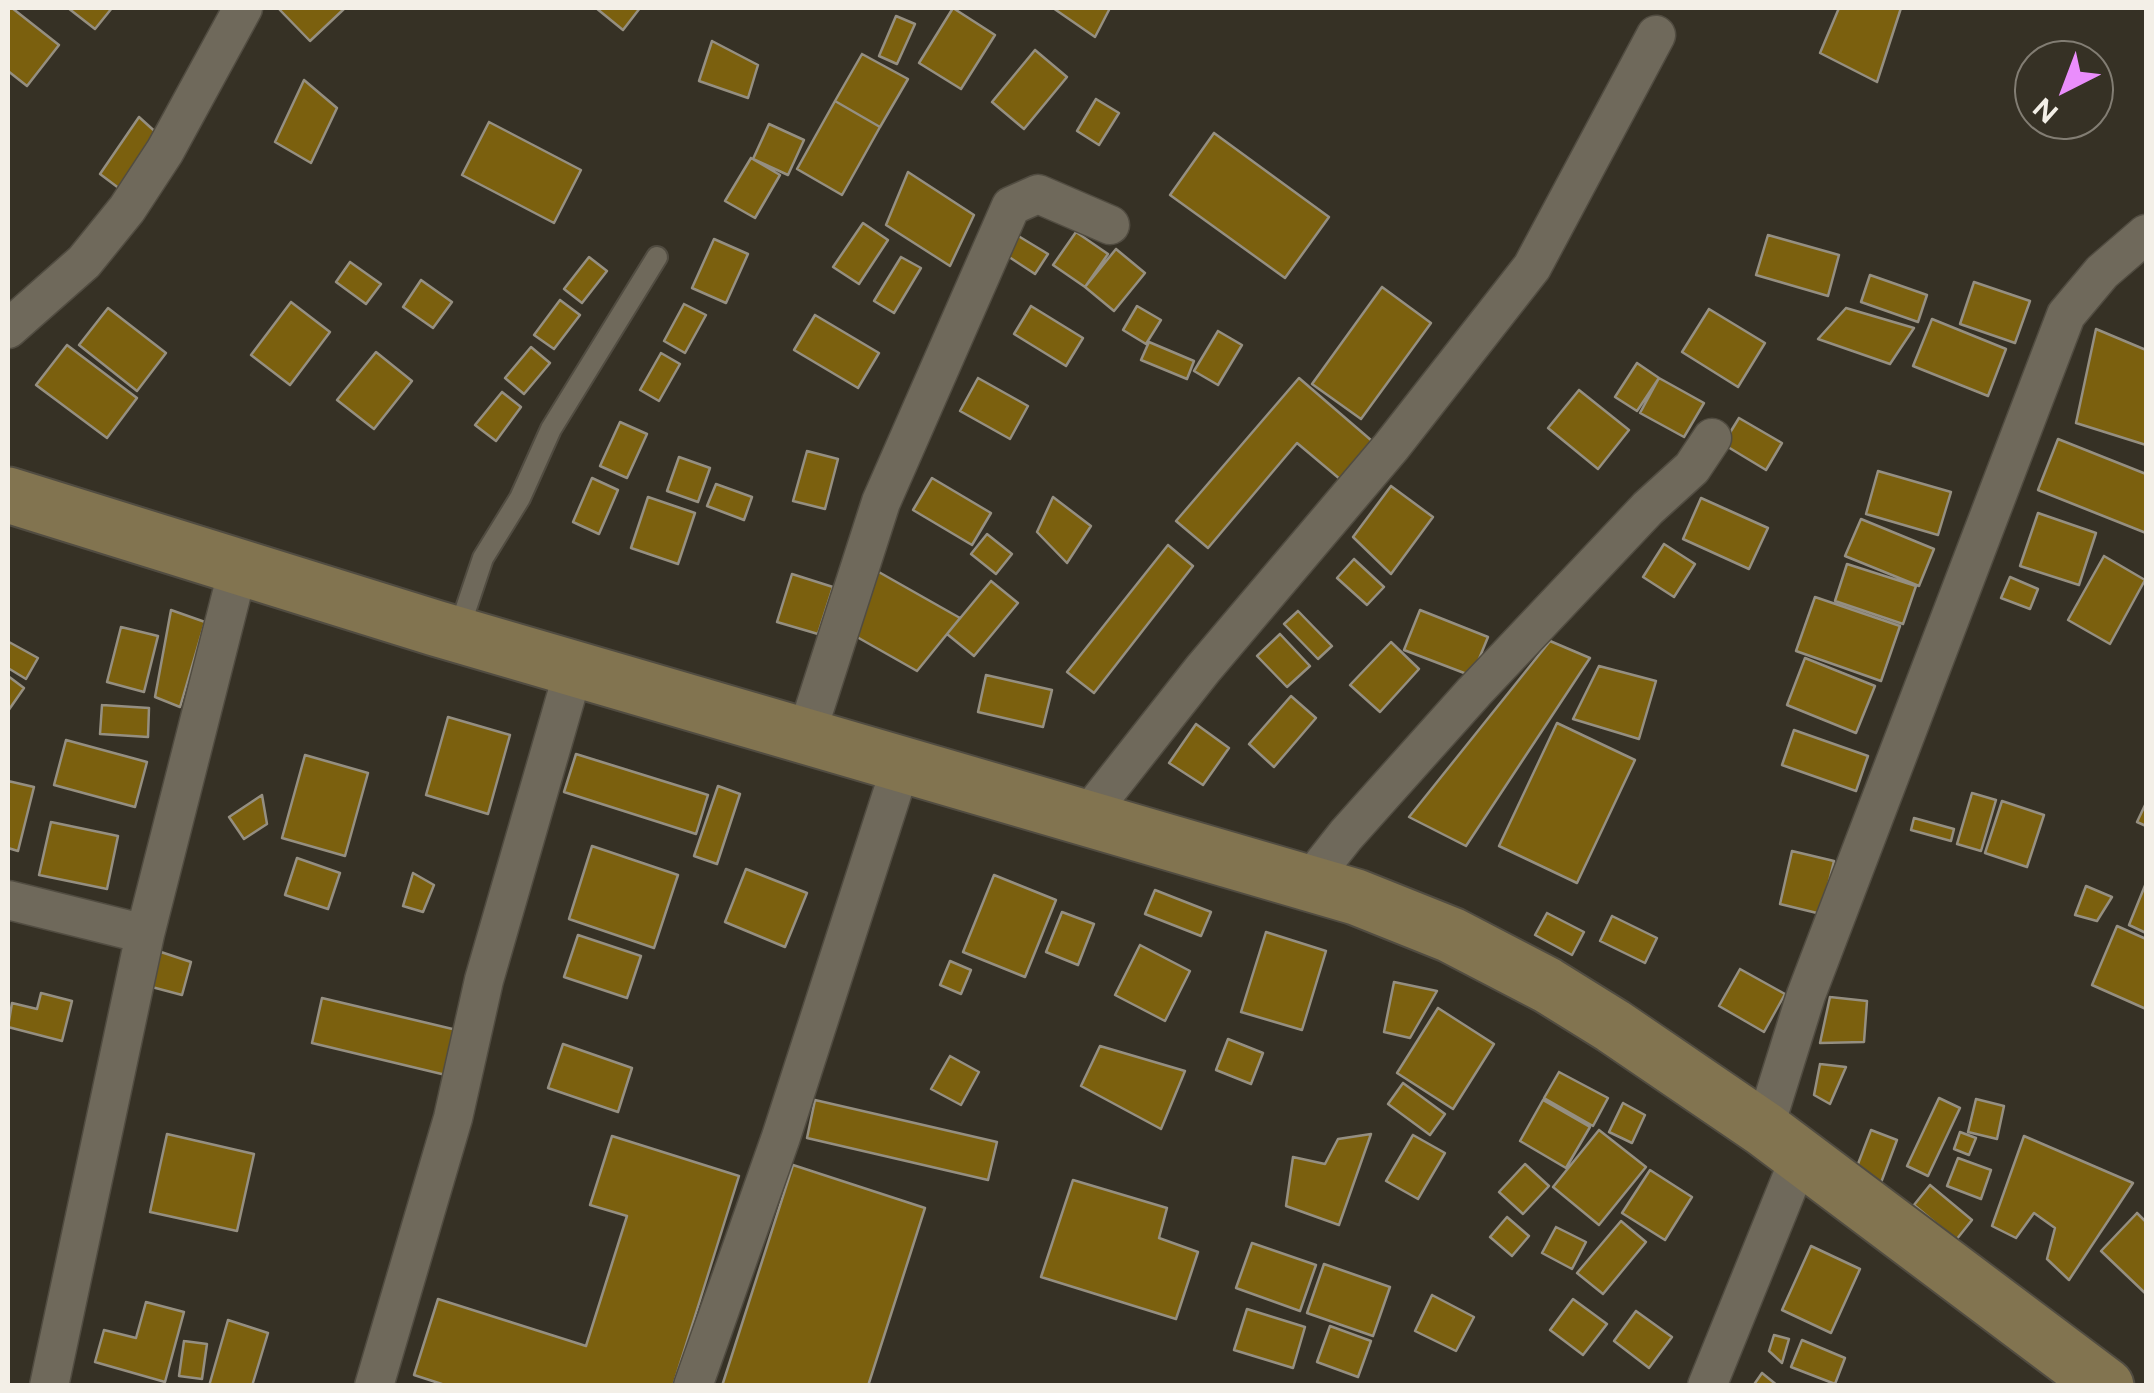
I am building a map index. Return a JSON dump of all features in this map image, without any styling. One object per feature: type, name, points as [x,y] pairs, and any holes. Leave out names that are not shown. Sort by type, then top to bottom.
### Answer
[{"type":"main road","points":[[8,496],[805,738],[1356,897],[1451,935],[1546,985],[1782,1143],[2106,1386]]},
{"type":"street","points":[[8,328],[84,262],[127,209],[165,151],[243,8]]},
{"type":"street","points":[[1084,820],[1203,669],[1392,447],[1532,268],[1656,35]]},
{"type":"street","points":[[805,738],[881,502],[1011,206],[1038,194],[1110,225]]},
{"type":"street","points":[[1707,1386],[1782,1143],[1806,995],[2066,315],[2102,272],[2146,234]]},
{"type":"street","points":[[1308,884],[1346,835],[1462,706],[1648,508],[1692,468],[1712,438]]},
{"type":"street","points":[[49,1386],[145,934],[238,568]]},
{"type":"street","points":[[374,1386],[453,1118],[484,980],[574,669]]},
{"type":"street","points":[[693,1386],[781,1138],[901,766]]},
{"type":"street","points":[[8,900],[145,934]]},
{"type":"lane","points":[[457,634],[483,558],[520,498],[551,429],[657,256]]},
{"type":"building","points":[[8,8],[59,45],[27,86],[8,71]]},
{"type":"building","points":[[68,8],[112,8],[95,29]]},
{"type":"building","points":[[278,8],[345,8],[310,41]]},
{"type":"building","points":[[596,8],[640,8],[623,30]]},
{"type":"building","points":[[953,8],[995,35],[961,89],[919,63]]},
{"type":"building","points":[[1053,8],[1110,8],[1095,37]]},
{"type":"building","points":[[1839,8],[1901,8],[1877,82],[1820,53]]},
{"type":"building","points":[[896,16],[915,24],[897,64],[879,56]]},
{"type":"building","points":[[712,41],[758,65],[748,98],[699,81]]},
{"type":"building","points":[[1035,50],[1067,77],[1024,129],[992,102]]},
{"type":"building","points":[[862,54],[908,79],[880,127],[835,101]]},
{"type":"building","points":[[304,80],[337,108],[311,163],[275,142]]},
{"type":"building","points":[[1096,99],[1119,113],[1099,145],[1077,131]]},
{"type":"building","points":[[835,101],[880,127],[842,195],[797,169]]},
{"type":"building","points":[[139,117],[160,136],[120,189],[100,174]]},
{"type":"building","points":[[489,122],[581,170],[554,223],[462,175]]},
{"type":"building","points":[[769,124],[804,140],[788,175],[753,159]]},
{"type":"building","points":[[1214,133],[1329,217],[1285,278],[1170,195]]},
{"type":"building","points":[[751,158],[780,175],[755,218],[725,201]]},
{"type":"building","points":[[908,172],[974,215],[950,266],[886,225]]},
{"type":"building","points":[[863,223],[888,240],[859,284],[833,267]]},
{"type":"building","points":[[1076,232],[1108,254],[1085,287],[1053,265]]},
{"type":"building","points":[[1015,234],[1048,254],[1035,274],[1003,253]]},
{"type":"building","points":[[1768,235],[1839,255],[1828,296],[1756,275]]},
{"type":"building","points":[[714,239],[748,254],[726,303],[692,288]]},
{"type":"building","points":[[1116,249],[1145,273],[1114,311],[1085,287]]},
{"type":"building","points":[[589,257],[607,271],[582,303],[564,289]]},
{"type":"building","points":[[901,257],[921,268],[894,313],[874,301]]},
{"type":"building","points":[[350,262],[381,284],[366,304],[336,282]]},
{"type":"building","points":[[1870,275],[1927,295],[1918,322],[1861,302]]},
{"type":"building","points":[[421,280],[452,302],[433,328],[403,307]]},
{"type":"building","points":[[1974,282],[2030,301],[2015,343],[1960,324]]},
{"type":"building","points":[[1382,287],[1431,323],[1361,419],[1312,384]]},
{"type":"building","points":[[560,300],[580,315],[554,349],[534,335]]},
{"type":"building","points":[[291,302],[330,332],[290,385],[251,355]]},
{"type":"building","points":[[684,304],[706,315],[685,353],[664,341]]},
{"type":"building","points":[[1031,306],[1083,338],[1066,366],[1014,334]]},
{"type":"building","points":[[1137,306],[1161,320],[1146,344],[1123,330]]},
{"type":"building","points":[[108,308],[166,353],[137,391],[79,345]]},
{"type":"building","points":[[1846,308],[1914,328],[1890,364],[1818,339]]},
{"type":"building","points":[[1709,309],[1765,343],[1738,387],[1682,352]]},
{"type":"building","points":[[815,315],[879,353],[858,388],[794,350]]},
{"type":"building","points":[[1932,319],[2006,349],[1988,396],[1913,366]]},
{"type":"building","points":[[2096,329],[2146,350],[2146,445],[2076,423]]},
{"type":"building","points":[[1218,331],[1242,345],[1218,385],[1194,371]]},
{"type":"building","points":[[1149,342],[1194,361],[1187,379],[1141,360]]},
{"type":"building","points":[[67,345],[137,398],[107,438],[36,385]]},
{"type":"building","points":[[531,347],[550,363],[524,394],[505,378]]},
{"type":"building","points":[[376,352],[412,381],[374,429],[337,400]]},
{"type":"building","points":[[661,353],[680,364],[659,401],[640,390]]},
{"type":"building","points":[[1637,363],[1659,378],[1637,411],[1615,397]]},
{"type":"building","points":[[978,378],[1028,406],[1010,439],[960,411]]},
{"type":"building","points":[[1299,378],[1379,447],[1347,485],[1297,443],[1208,548],[1176,521]]},
{"type":"building","points":[[1659,378],[1704,403],[1684,437],[1640,413]]},
{"type":"building","points":[[1579,390],[1629,430],[1598,469],[1548,428]]},
{"type":"building","points":[[502,392],[521,407],[496,441],[475,425]]},
{"type":"building","points":[[1739,418],[1782,443],[1766,470],[1723,444]]},
{"type":"building","points":[[620,422],[647,434],[627,478],[600,466]]},
{"type":"building","points":[[2058,439],[2146,474],[2146,533],[2038,490]]},
{"type":"building","points":[[807,451],[838,459],[825,509],[793,501]]},
{"type":"building","points":[[679,457],[710,468],[698,502],[667,491]]},
{"type":"building","points":[[1878,471],[1951,492],[1938,535],[1866,514]]},
{"type":"building","points":[[592,478],[618,490],[599,534],[573,522]]},
{"type":"building","points":[[932,478],[991,513],[972,545],[913,510]]},
{"type":"building","points":[[716,484],[752,497],[744,520],[707,506]]},
{"type":"building","points":[[1391,486],[1433,517],[1391,574],[1353,537]]},
{"type":"building","points":[[648,497],[695,513],[678,564],[631,548]]},
{"type":"building","points":[[1053,497],[1091,526],[1067,563],[1037,532]]},
{"type":"building","points":[[1701,498],[1768,528],[1749,569],[1683,539]]},
{"type":"building","points":[[2038,513],[2096,533],[2079,585],[2020,566]]},
{"type":"building","points":[[1861,519],[1934,549],[1919,586],[1845,556]]},
{"type":"building","points":[[987,534],[1012,554],[996,574],[971,554]]},
{"type":"building","points":[[1664,544],[1695,564],[1674,597],[1643,577]]},
{"type":"building","points":[[1168,545],[1193,566],[1094,693],[1067,672]]},
{"type":"building","points":[[2104,556],[2145,580],[2110,644],[2068,620]]},
{"type":"building","points":[[1354,559],[1384,587],[1367,605],[1337,578]]},
{"type":"building","points":[[1847,564],[1916,586],[1903,624],[1835,601]]},
{"type":"building","points":[[877,571],[960,618],[917,671],[857,637]]},
{"type":"building","points":[[792,574],[833,587],[818,634],[777,622]]},
{"type":"building","points":[[2010,577],[2038,589],[2030,609],[2001,598]]},
{"type":"building","points":[[991,581],[1018,603],[974,656],[947,634]]},
{"type":"building","points":[[1815,597],[1900,626],[1881,681],[1796,651]]},
{"type":"building","points":[[171,610],[205,622],[180,707],[155,697]]},
{"type":"building","points":[[1420,610],[1488,637],[1472,676],[1404,650]]},
{"type":"building","points":[[1298,611],[1332,646],[1318,659],[1284,624]]},
{"type":"building","points":[[121,627],[158,636],[144,692],[107,682]]},
{"type":"building","points":[[1280,634],[1310,666],[1287,687],[1257,656]]},
{"type":"building","points":[[1550,641],[1590,658],[1466,846],[1409,817]]},
{"type":"building","points":[[9,642],[38,658],[26,679],[8,668]]},
{"type":"building","points":[[1391,642],[1419,669],[1380,712],[1350,685]]},
{"type":"building","points":[[1805,658],[1875,686],[1856,733],[1787,705]]},
{"type":"building","points":[[1599,666],[1656,681],[1639,739],[1573,719]]},
{"type":"building","points":[[986,675],[1052,690],[1043,727],[978,712]]},
{"type":"building","points":[[8,676],[24,688],[8,711]]},
{"type":"building","points":[[1291,696],[1316,718],[1274,767],[1249,744]]},
{"type":"building","points":[[102,705],[149,708],[148,737],[100,734]]},
{"type":"building","points":[[448,717],[510,735],[488,814],[426,795]]},
{"type":"building","points":[[1557,723],[1635,760],[1577,883],[1499,846]]},
{"type":"building","points":[[1196,724],[1229,748],[1203,785],[1169,763]]},
{"type":"building","points":[[1794,730],[1868,756],[1856,791],[1782,765]]},
{"type":"building","points":[[66,740],[147,762],[135,807],[54,785]]},
{"type":"building","points":[[576,754],[708,795],[696,834],[564,792]]},
{"type":"building","points":[[305,755],[368,773],[345,856],[282,838]]},
{"type":"building","points":[[8,781],[34,787],[18,851],[8,848]]},
{"type":"building","points":[[718,786],[740,794],[717,864],[694,856]]},
{"type":"building","points":[[1972,793],[1996,800],[1981,851],[1957,844]]},
{"type":"building","points":[[262,795],[267,824],[244,839],[229,817]]},
{"type":"building","points":[[2002,801],[2044,815],[2027,867],[1985,853]]},
{"type":"building","points":[[2146,803],[2146,826],[2137,822]]},
{"type":"building","points":[[1914,818],[1954,829],[1951,841],[1911,830]]},
{"type":"building","points":[[51,822],[118,836],[107,889],[39,875]]},
{"type":"building","points":[[592,846],[678,875],[654,948],[569,919]]},
{"type":"building","points":[[1792,851],[1834,861],[1821,914],[1780,904]]},
{"type":"building","points":[[297,858],[340,873],[328,909],[285,895]]},
{"type":"building","points":[[746,869],[807,893],[785,947],[725,922]]},
{"type":"building","points":[[413,873],[434,885],[423,912],[403,906]]},
{"type":"building","points":[[994,875],[1056,900],[1025,977],[963,952]]},
{"type":"building","points":[[2146,883],[2146,933],[2129,925]]},
{"type":"building","points":[[2086,886],[2112,897],[2097,921],[2075,915]]},
{"type":"building","points":[[1155,890],[1211,912],[1201,936],[1145,914]]},
{"type":"building","points":[[1062,912],[1094,924],[1078,965],[1046,952]]},
{"type":"building","points":[[1547,913],[1584,932],[1572,955],[1535,935]]},
{"type":"building","points":[[1612,916],[1657,938],[1645,963],[1600,941]]},
{"type":"building","points":[[2117,926],[2146,939],[2146,1009],[2092,985]]},
{"type":"building","points":[[1266,932],[1326,951],[1302,1030],[1241,1012]]},
{"type":"building","points":[[578,935],[641,956],[627,998],[564,977]]},
{"type":"building","points":[[1140,945],[1190,971],[1165,1021],[1115,995]]},
{"type":"building","points":[[158,951],[191,962],[182,995],[148,986]]},
{"type":"building","points":[[950,961],[971,970],[961,994],[940,985]]},
{"type":"building","points":[[1740,969],[1785,994],[1764,1032],[1719,1006]]},
{"type":"building","points":[[1394,982],[1437,991],[1410,1038],[1384,1032]]},
{"type":"building","points":[[41,993],[72,1001],[62,1041],[8,1027],[12,1003],[37,1009]]},
{"type":"building","points":[[1830,997],[1867,1001],[1864,1042],[1820,1043]]},
{"type":"building","points":[[322,998],[461,1031],[450,1076],[312,1043]]},
{"type":"building","points":[[1438,1008],[1494,1044],[1453,1109],[1397,1073]]},
{"type":"building","points":[[1228,1039],[1263,1053],[1251,1084],[1216,1070]]},
{"type":"building","points":[[563,1044],[632,1068],[618,1112],[548,1088]]},
{"type":"building","points":[[1100,1046],[1185,1071],[1161,1129],[1081,1086]]},
{"type":"building","points":[[950,1056],[979,1072],[961,1105],[931,1089]]},
{"type":"building","points":[[1820,1064],[1846,1067],[1830,1104],[1814,1095]]},
{"type":"building","points":[[1559,1072],[1608,1098],[1593,1126],[1544,1098]]},
{"type":"building","points":[[1403,1083],[1445,1114],[1430,1135],[1388,1104]]},
{"type":"building","points":[[1939,1098],[1960,1108],[1928,1176],[1907,1166]]},
{"type":"building","points":[[1976,1099],[2004,1106],[1997,1139],[1968,1132]]},
{"type":"building","points":[[815,1100],[997,1142],[988,1180],[807,1138]]},
{"type":"building","points":[[1543,1100],[1590,1127],[1566,1168],[1520,1141]]},
{"type":"building","points":[[1623,1103],[1645,1115],[1632,1143],[1609,1132]]},
{"type":"building","points":[[1599,1130],[1646,1167],[1599,1225],[1553,1187]]},
{"type":"building","points":[[1871,1130],[1897,1140],[1879,1188],[1853,1177]]},
{"type":"building","points":[[1960,1132],[1976,1138],[1969,1155],[1954,1149]]},
{"type":"building","points":[[167,1134],[254,1154],[237,1231],[150,1212]]},
{"type":"building","points":[[1371,1134],[1339,1225],[1286,1206],[1293,1157],[1325,1164],[1338,1139]]},
{"type":"building","points":[[1413,1135],[1445,1153],[1418,1199],[1386,1181]]},
{"type":"building","points":[[612,1136],[739,1176],[673,1386],[448,1386],[414,1375],[438,1299],[586,1346],[627,1216],[590,1205]]},
{"type":"building","points":[[2024,1136],[2133,1183],[2069,1280],[2047,1259],[2055,1228],[2034,1213],[2016,1238],[1992,1226]]},
{"type":"building","points":[[1958,1158],[1991,1170],[1981,1199],[1947,1186]]},
{"type":"building","points":[[1525,1164],[1549,1186],[1523,1214],[1499,1192]]},
{"type":"building","points":[[793,1165],[925,1208],[868,1386],[722,1386]]},
{"type":"building","points":[[1650,1170],[1692,1197],[1665,1240],[1622,1213]]},
{"type":"building","points":[[1073,1180],[1167,1208],[1159,1238],[1198,1252],[1176,1319],[1041,1277]]},
{"type":"building","points":[[1930,1185],[1972,1220],[1956,1240],[1914,1205]]},
{"type":"building","points":[[2137,1213],[2146,1222],[2146,1294],[2101,1251]]},
{"type":"building","points":[[1507,1217],[1529,1236],[1512,1256],[1490,1237]]},
{"type":"building","points":[[1621,1221],[1646,1242],[1603,1294],[1577,1273]]},
{"type":"building","points":[[1556,1227],[1586,1242],[1572,1269],[1542,1253]]},
{"type":"building","points":[[1252,1243],[1316,1265],[1300,1311],[1236,1288]]},
{"type":"building","points":[[1811,1246],[1860,1269],[1831,1333],[1782,1310]]},
{"type":"building","points":[[1324,1264],[1390,1287],[1373,1336],[1307,1313]]},
{"type":"building","points":[[1432,1295],[1474,1317],[1456,1351],[1415,1331]]},
{"type":"building","points":[[1573,1299],[1607,1324],[1583,1355],[1550,1330]]},
{"type":"building","points":[[146,1302],[184,1312],[165,1382],[95,1362],[104,1330],[136,1338]]},
{"type":"building","points":[[1247,1309],[1305,1327],[1293,1368],[1234,1350]]},
{"type":"building","points":[[1636,1311],[1672,1337],[1649,1368],[1614,1341]]},
{"type":"building","points":[[228,1320],[268,1333],[252,1386],[209,1386]]},
{"type":"building","points":[[1330,1326],[1371,1341],[1358,1377],[1317,1362]]},
{"type":"building","points":[[1774,1335],[1789,1339],[1782,1363],[1769,1351]]},
{"type":"building","points":[[1802,1340],[1845,1358],[1835,1384],[1791,1367]]},
{"type":"building","points":[[184,1341],[207,1344],[202,1379],[179,1376]]},
{"type":"building","points":[[1762,1373],[1778,1386],[1753,1386]]}]
